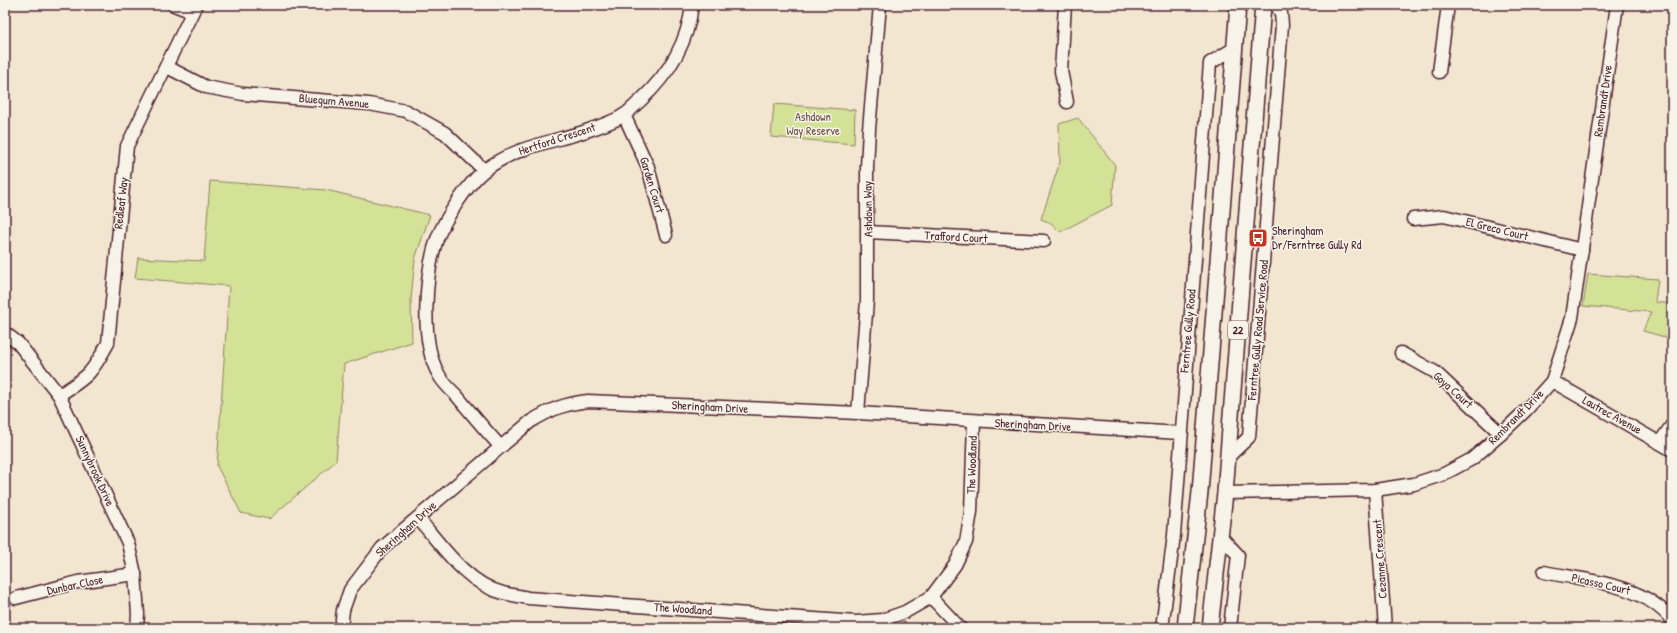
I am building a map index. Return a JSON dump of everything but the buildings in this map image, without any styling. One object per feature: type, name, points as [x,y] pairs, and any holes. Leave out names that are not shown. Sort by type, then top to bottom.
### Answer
[{"type":"main road","name":"Ferntree Gully Road","points":[[1185,628],[1200,492],[1238,5]]},
{"type":"main road","name":"22","points":[[1210,628],[1225,493],[1263,5]]},
{"type":"main road","points":[[1200,492],[1225,493]]},
{"type":"street","points":[[174,5],[194,8]]},
{"type":"street","name":"Hertford Crescent","points":[[500,446],[439,375],[430,350],[426,325],[427,296],[430,266],[438,238],[459,200],[484,170],[522,148],[581,132],[624,115],[648,93],[668,70],[681,47],[690,20],[692,5]]},
{"type":"street","name":"Ashdown Way","points":[[858,413],[867,301],[867,167],[869,129],[880,5]]},
{"type":"street","points":[[1065,5],[1061,71],[1067,102]]},
{"type":"street","name":"Ferntree Gully Road Service Road","points":[[1227,458],[1249,437],[1282,18],[1280,9],[1276,5],[1273,5]]},
{"type":"street","points":[[1439,72],[1448,5]]},
{"type":"street","name":"Rembrandt Drive","points":[[1225,493],[1375,490],[1414,484],[1444,474],[1472,459],[1526,410],[1552,381],[1572,318],[1617,5]]},
{"type":"street","name":"Redleaf Way","points":[[59,395],[86,378],[94,368],[108,343],[127,146],[167,67],[194,8]]},
{"type":"street","name":"Ferntree Gully Road","points":[[1162,628],[1174,535],[1180,433],[1210,63],[1235,48]]},
{"type":"street","name":"Bluegum Avenue","points":[[167,67],[206,87],[242,94],[369,104],[406,111],[445,133],[484,170]]},
{"type":"street","name":"Garden Court","points":[[624,115],[648,167],[666,235]]},
{"type":"street","points":[[1251,167],[1271,168]]},
{"type":"street","name":"El Greco Court","points":[[1413,219],[1444,216],[1582,250]]},
{"type":"street","name":"Trafford Court","points":[[868,232],[1044,241]]},
{"type":"street","name":"Sunnybrook Drive","points":[[5,333],[18,343],[59,395],[128,542],[135,574],[138,614],[137,628]]},
{"type":"street","name":"Goya Court","points":[[1401,353],[1435,372],[1501,434]]},
{"type":"street","name":"Lautrec Avenue","points":[[1552,381],[1672,450]]},
{"type":"street","name":"Sheringham Drive","points":[[341,628],[343,610],[350,590],[382,548],[530,422],[551,409],[567,404],[588,401],[858,413],[1180,433]]},
{"type":"street","name":"The Woodland","points":[[418,518],[464,571],[482,584],[502,593],[528,598],[856,622],[882,620],[905,612],[931,597],[955,565],[966,542],[971,512],[974,421]]},
{"type":"street","points":[[1660,442],[1672,425]]},
{"type":"street","name":"Cezanne Crescent","points":[[1375,490],[1385,628]]},
{"type":"street","points":[[1221,537],[1238,555],[1230,628]]},
{"type":"street","name":"Picasso Court","points":[[1544,572],[1623,588],[1634,592],[1663,609],[1672,620]]},
{"type":"street","name":"Dunbar Close","points":[[16,598],[78,582],[135,574]]},
{"type":"street","points":[[931,597],[960,628]]},
{"type":"green space","name":"Ashdown Way Reserve","points":[[774,104],[855,110],[854,144],[771,137]]},
{"type":"green space","points":[[1078,118],[1115,165],[1112,205],[1060,232],[1051,223],[1041,219],[1060,162],[1059,124]]},
{"type":"green space","points":[[210,181],[326,190],[430,215],[415,259],[411,299],[412,342],[344,364],[336,461],[269,519],[241,513],[217,466],[229,286],[135,278],[138,258],[204,261]]},
{"type":"green space","points":[[1588,274],[1658,279],[1655,302],[1672,304],[1672,339],[1643,331],[1651,312],[1583,306]]},
{"type":"place","name":"Sheringham Dr/Ferntree Gully Rd","points":[[1258,238]]}]
